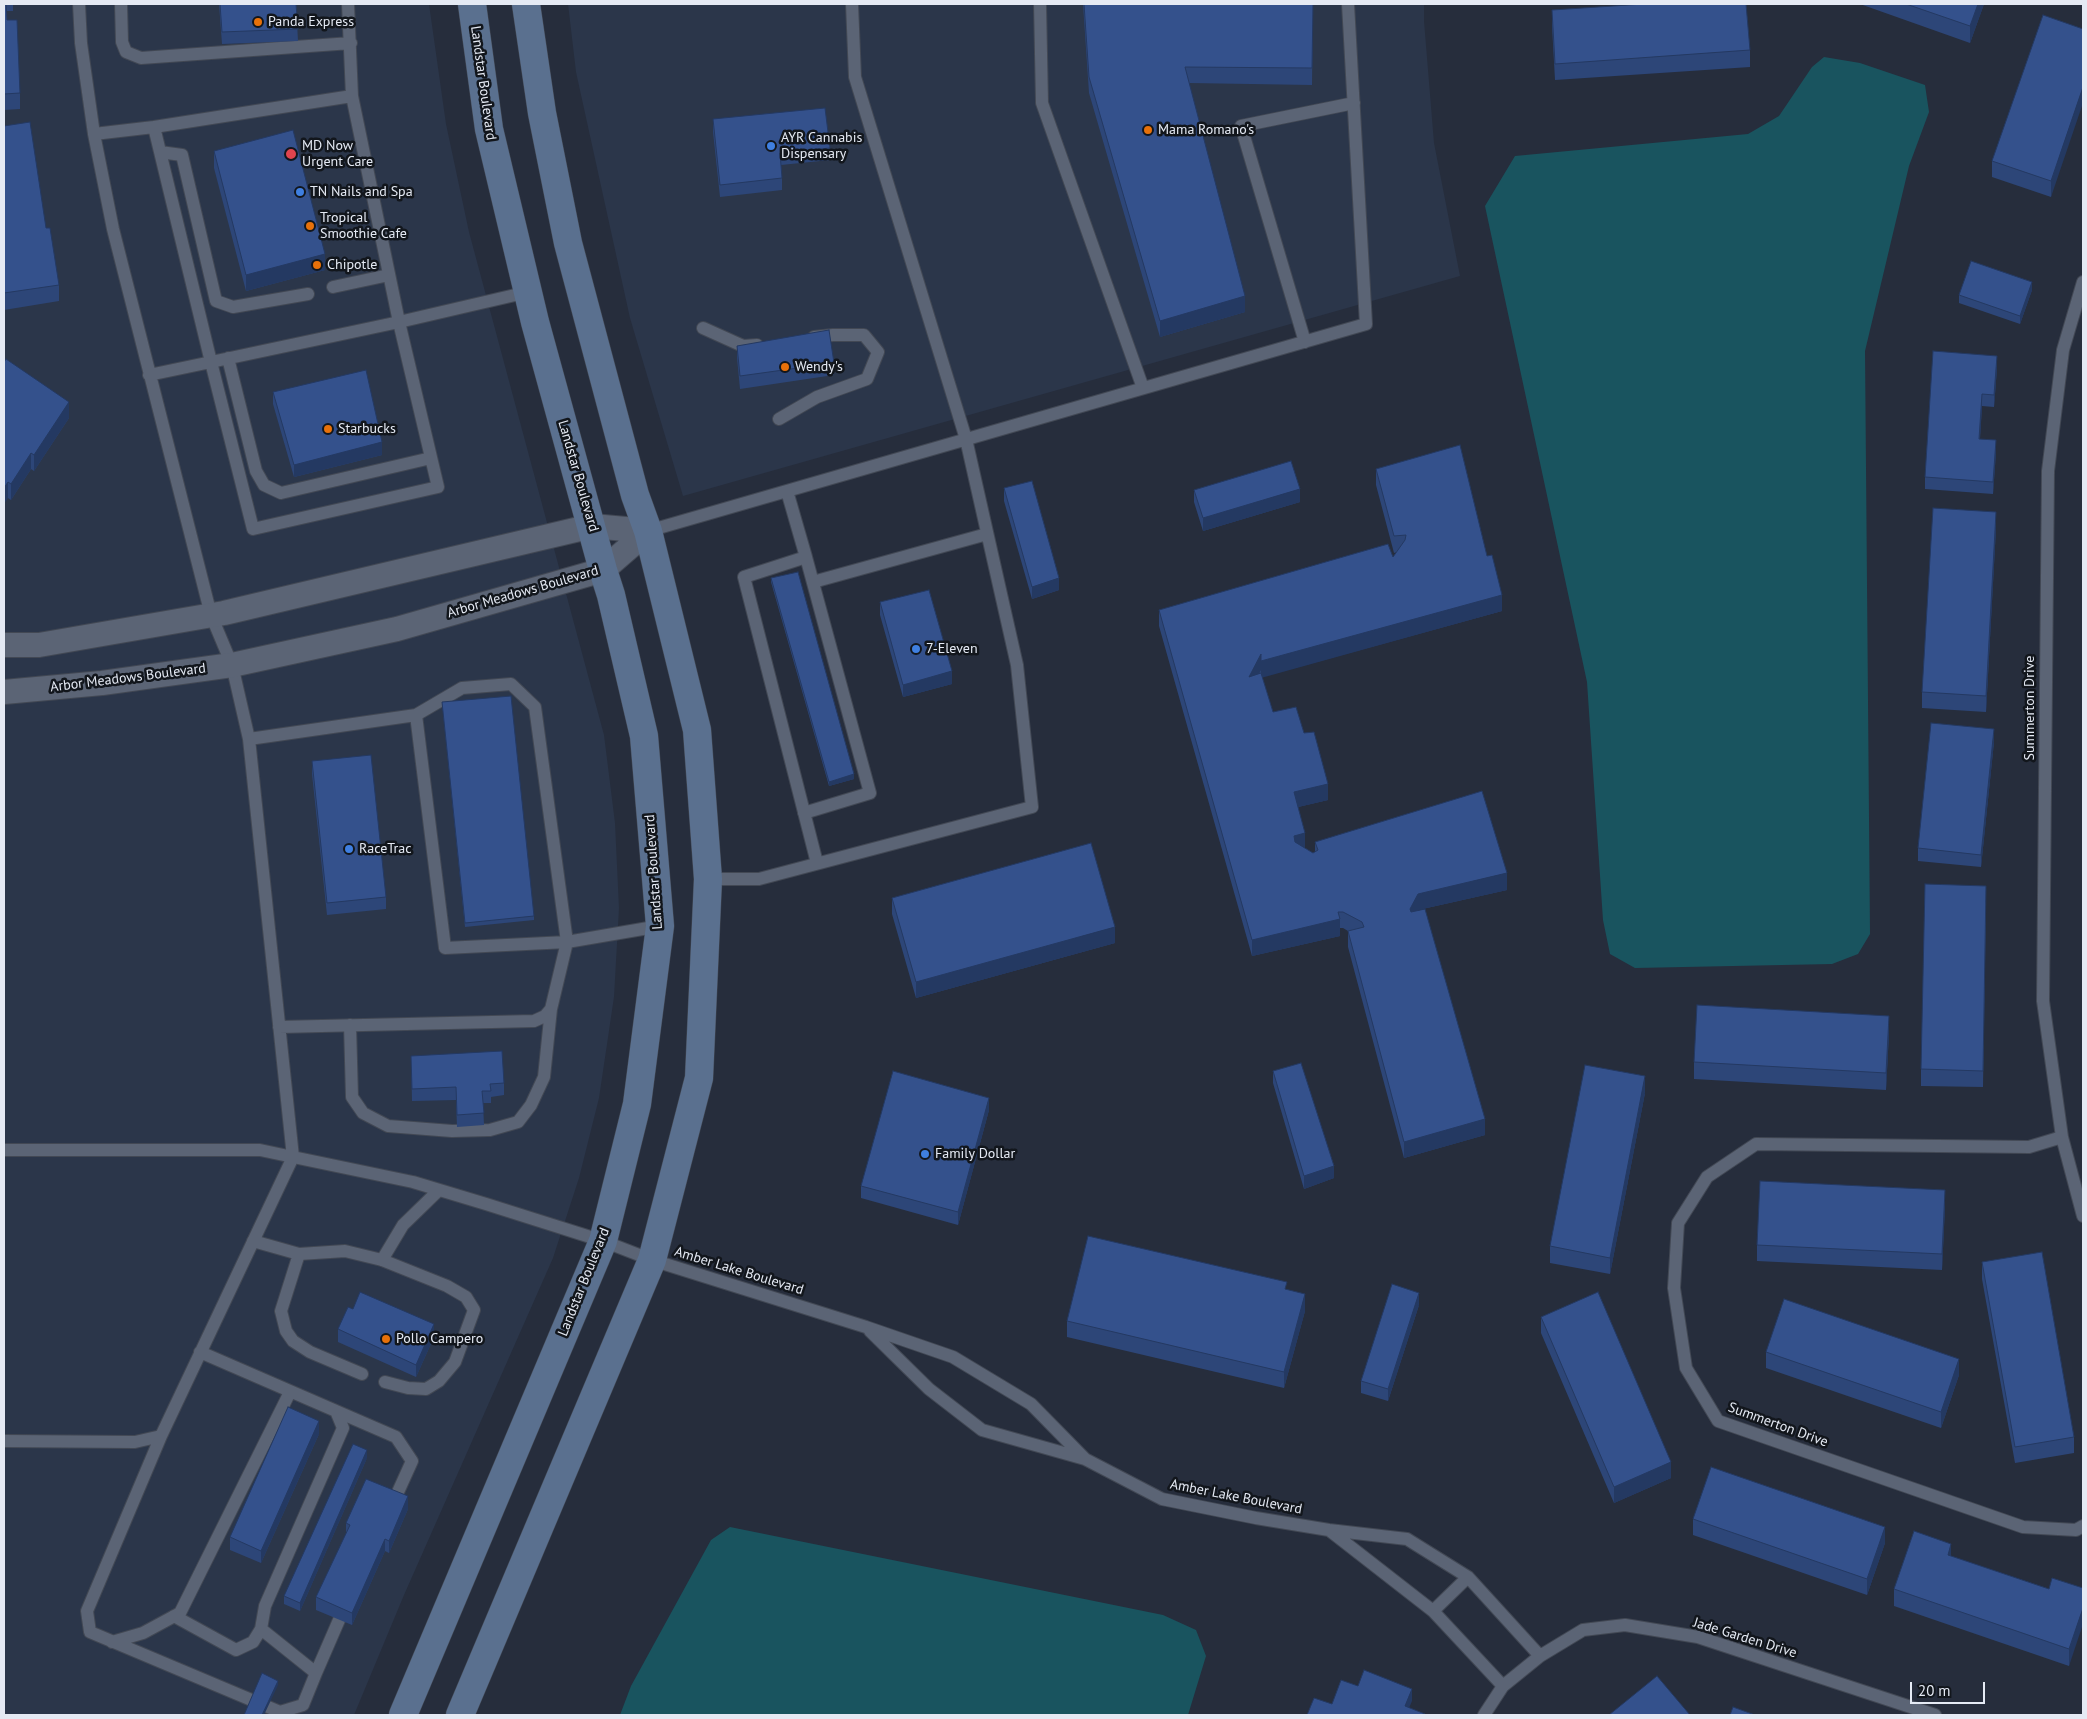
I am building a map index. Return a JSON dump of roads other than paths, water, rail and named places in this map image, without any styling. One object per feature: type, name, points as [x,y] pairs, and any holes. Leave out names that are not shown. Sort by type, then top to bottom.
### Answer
[{"type":"main road","name":"Landstar Boulevard","points":[[403,1715],[604,1241],[637,1104],[660,926],[644,736],[612,595],[603,570],[528,292],[488,129],[472,4]]},
{"type":"main road","points":[[460,1715],[652,1260],[699,1078],[708,879],[697,730],[648,531],[636,495],[568,243],[542,113],[526,4]]},
{"type":"street","points":[[4,645],[39,645],[211,615],[592,526],[648,531]]},
{"type":"street","name":"Arbor Meadows Boulevard","points":[[4,692],[102,683],[232,665],[397,628],[603,570],[648,531]]},
{"type":"lane","points":[[79,4],[81,43],[94,134],[113,229],[211,615],[232,665],[249,739],[293,1157],[200,1352],[87,1611],[90,1632],[280,1712],[303,1705],[339,1620]]},
{"type":"lane","points":[[121,4],[124,47],[126,52],[141,58],[351,44]]},
{"type":"lane","points":[[154,127],[252,529],[438,487],[399,322],[352,96],[348,4]]},
{"type":"lane","points":[[708,879],[759,879],[1032,807],[1017,666],[966,439],[855,77],[852,4]]},
{"type":"lane","points":[[1040,4],[1042,103],[1143,388]]},
{"type":"lane","points":[[648,531],[1366,324],[1348,4]]},
{"type":"lane","points":[[94,134],[154,127],[352,96]]},
{"type":"lane","points":[[1305,342],[1241,126],[1354,103]]},
{"type":"lane","points":[[160,152],[182,155],[216,301],[233,307],[308,294]]},
{"type":"lane","points":[[333,287],[389,275]]},
{"type":"lane","name":"Summerton Drive","points":[[2083,282],[2064,350],[2048,471],[2043,1001],[2062,1136],[2083,1216]]},
{"type":"lane","points":[[149,375],[399,322],[528,292]]},
{"type":"lane","points":[[703,328],[743,346],[770,343]]},
{"type":"lane","points":[[779,419],[817,397],[867,379],[878,352],[864,335],[833,335],[797,340]]},
{"type":"lane","points":[[228,358],[256,471],[264,485],[281,493],[431,458]]},
{"type":"lane","points":[[787,491],[870,793],[804,813]]},
{"type":"lane","points":[[813,582],[987,534]]},
{"type":"lane","points":[[806,557],[744,577],[817,863]]},
{"type":"lane","points":[[249,739],[416,714],[462,688],[511,684],[536,707],[567,942],[551,1009],[544,1077],[531,1105],[518,1122],[490,1130],[452,1131],[388,1126],[363,1113],[352,1097],[350,1025]]},
{"type":"lane","points":[[416,714],[445,948],[567,942],[660,926]]},
{"type":"lane","points":[[279,1027],[534,1021],[545,1016],[551,1009]]},
{"type":"lane","name":"Summerton Drive","points":[[2062,1136],[2029,1147],[1756,1144],[1707,1177],[1678,1222],[1674,1288],[1686,1368],[1718,1421],[2023,1527],[2076,1530],[2083,1526]]},
{"type":"lane","name":"Amber Lake Boulevard","points":[[4,1150],[260,1150],[413,1182],[604,1241],[652,1260],[866,1327],[953,1357],[1031,1404],[1085,1459]]},
{"type":"lane","points":[[382,1260],[403,1225],[439,1190]]},
{"type":"lane","points":[[253,1241],[299,1254],[345,1251],[382,1260],[447,1286],[466,1297],[474,1310],[455,1362],[439,1381],[426,1389],[408,1388],[385,1382]]},
{"type":"lane","points":[[299,1254],[281,1311],[286,1331],[293,1341],[310,1352],[362,1374]]},
{"type":"lane","name":"Amber Lake Boulevard","points":[[866,1327],[929,1388],[982,1430],[1085,1459],[1162,1499],[1256,1518],[1329,1530],[1407,1539],[1468,1577],[1540,1656]]},
{"type":"lane","points":[[200,1352],[396,1437],[412,1461],[393,1503]]},
{"type":"lane","points":[[112,1642],[143,1633],[180,1613],[290,1392]]},
{"type":"lane","points":[[174,1616],[236,1650],[253,1642],[261,1628],[265,1606],[343,1428],[336,1412]]},
{"type":"lane","points":[[4,1441],[135,1442],[162,1436]]},
{"type":"lane","name":"Amber Lake Boulevard","points":[[1329,1530],[1433,1611],[1503,1686]]},
{"type":"lane","points":[[1433,1611],[1468,1577]]},
{"type":"lane","name":"Jade Garden Drive","points":[[1484,1715],[1503,1686],[1540,1656],[1582,1630],[1625,1625],[1698,1636],[1935,1715]]},
{"type":"lane","points":[[261,1628],[316,1674]]},
{"type":"place","name":"Panda Express","points":[[258,22]]},
{"type":"place","name":"Mama Romano's","points":[[1148,130]]},
{"type":"place","name":"AYR Cannabis Dispensary","points":[[771,146]]},
{"type":"place","name":"MD Now Urgent Care","points":[[291,154]]},
{"type":"place","name":"TN Nails and Spa","points":[[300,192]]},
{"type":"place","name":"Tropical Smoothie Cafe","points":[[310,226]]},
{"type":"place","name":"Chipotle","points":[[317,265]]},
{"type":"place","name":"Wendy's","points":[[785,367]]},
{"type":"place","name":"Starbucks","points":[[328,429]]},
{"type":"place","name":"7-Eleven","points":[[916,649]]},
{"type":"place","name":"RaceTrac","points":[[349,849]]},
{"type":"place","name":"Family Dollar","points":[[925,1154]]},
{"type":"place","name":"Pollo Campero","points":[[386,1339]]}]
